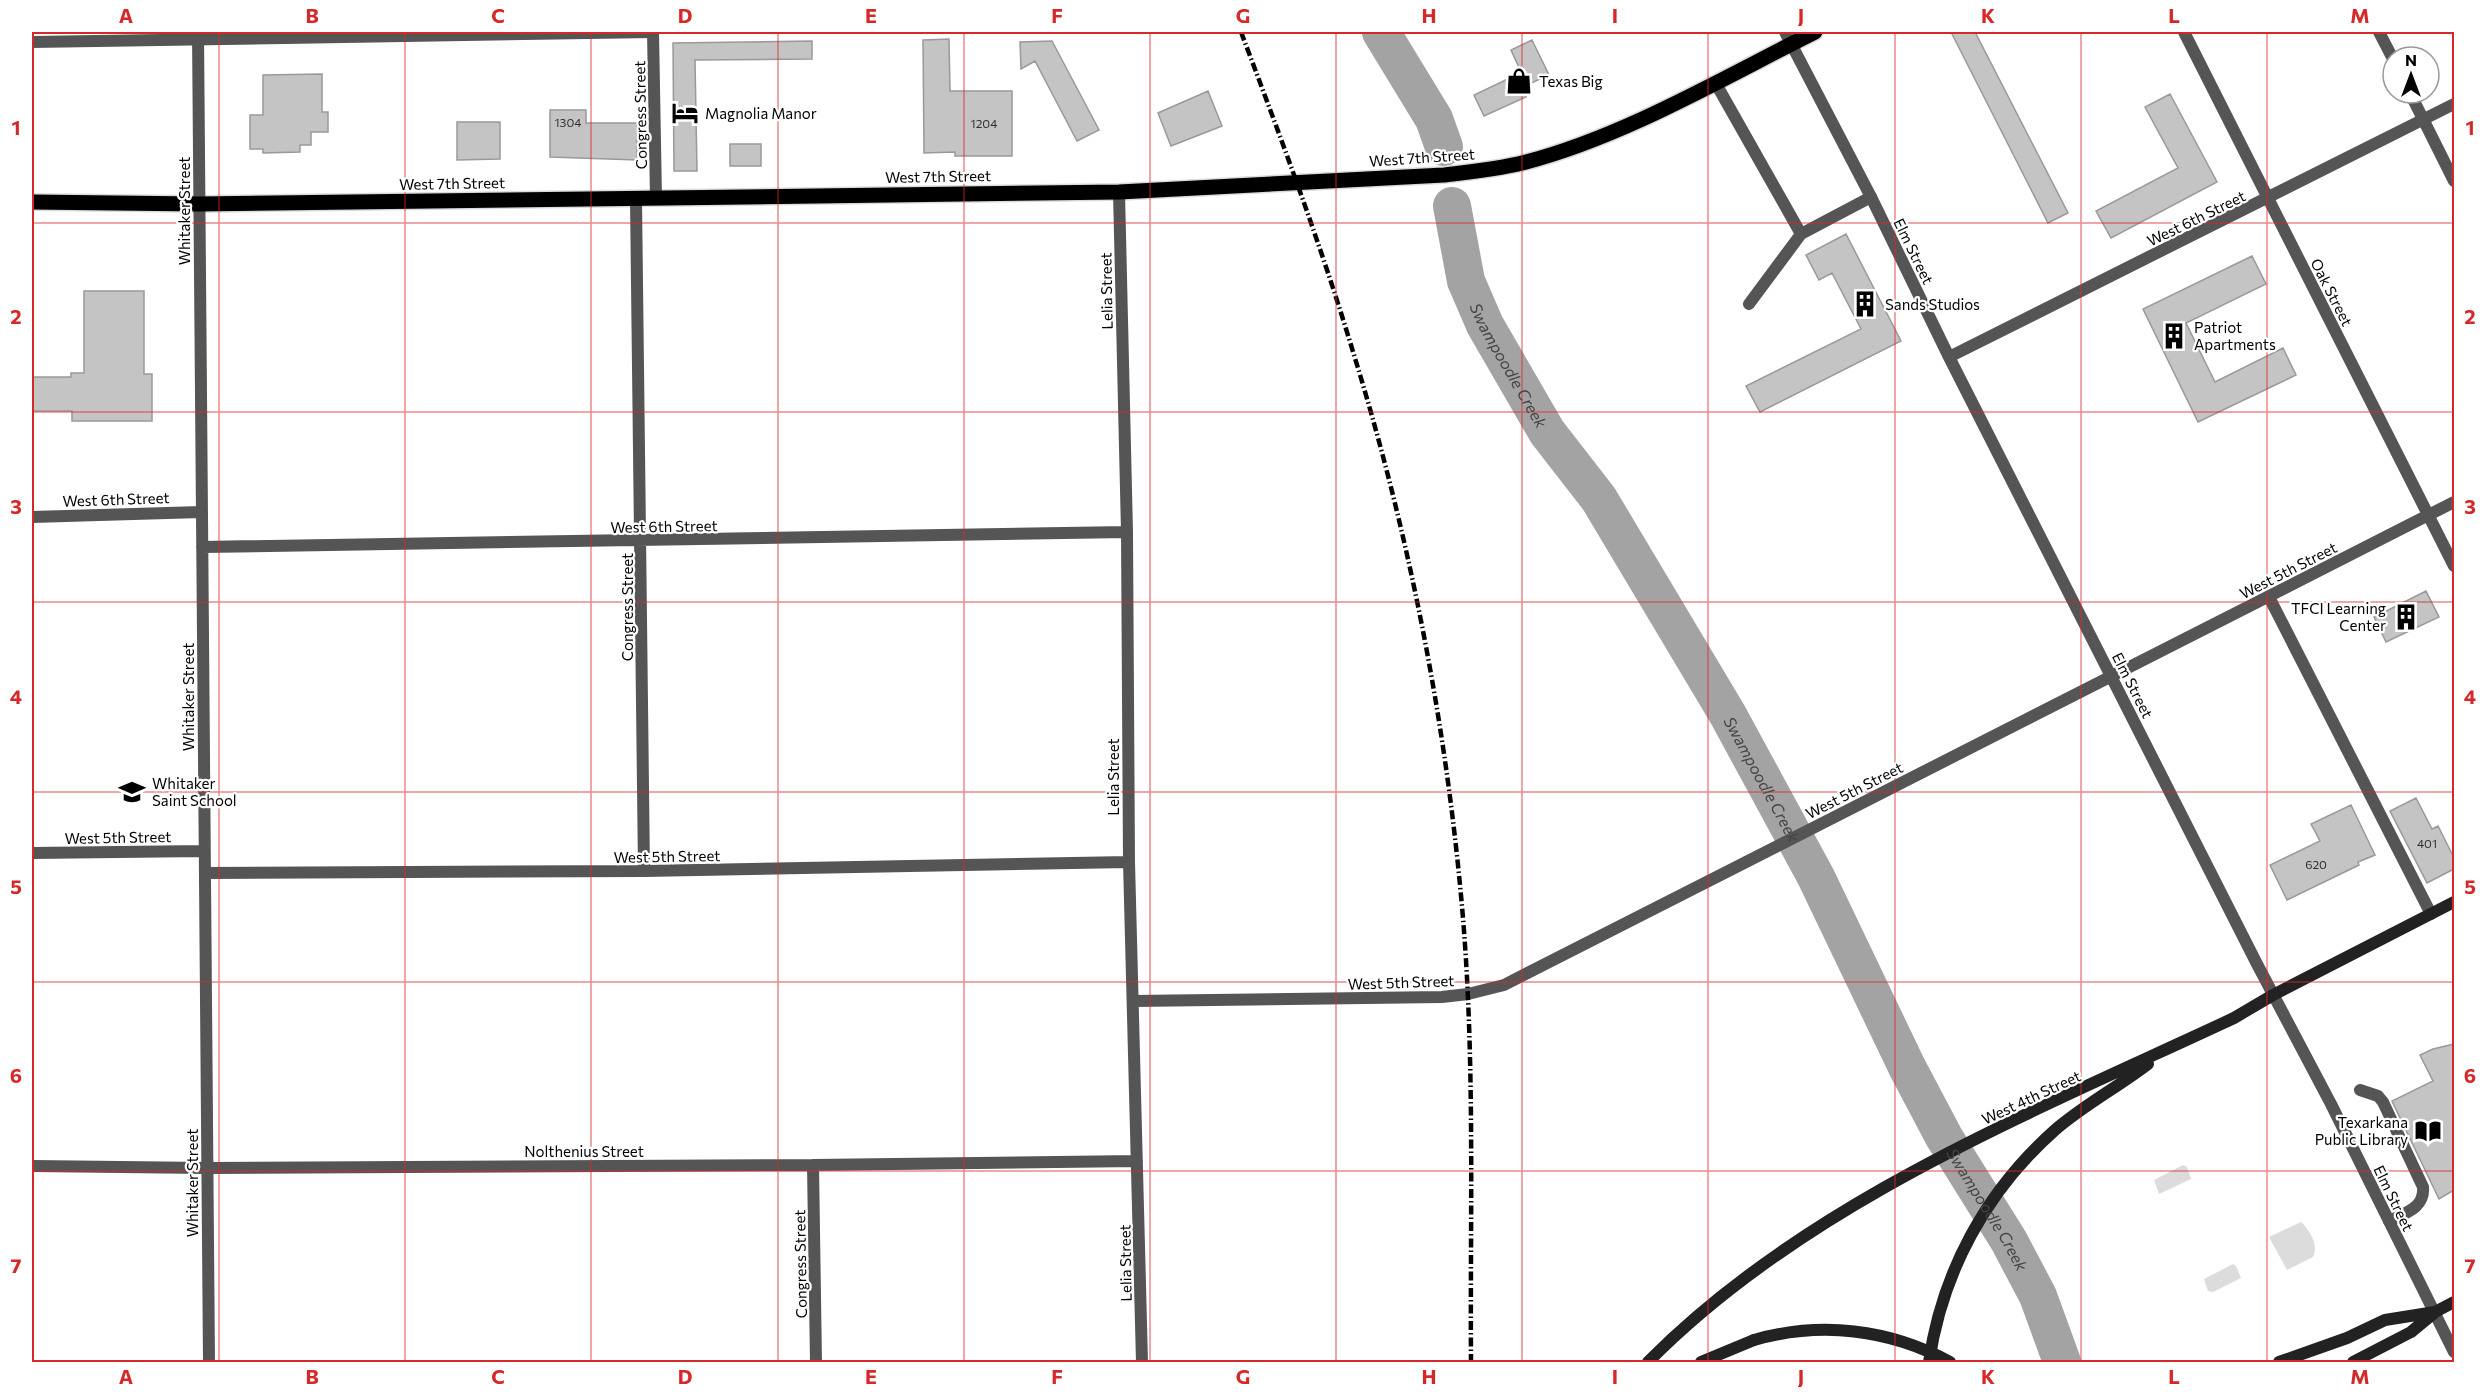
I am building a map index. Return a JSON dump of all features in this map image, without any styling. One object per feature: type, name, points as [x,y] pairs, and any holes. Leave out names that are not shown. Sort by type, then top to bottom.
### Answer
[{"type":"main road","name":"West 7th Street","points":[[32,202],[199,204],[1119,192],[1433,176],[1490,170],[1537,158],[1624,127],[1715,82],[1788,38],[1815,32]]},
{"type":"main road","name":"West 4th Street","points":[[1648,1362],[1694,1319],[1776,1255],[1823,1225],[1982,1137],[2234,1018],[2273,994],[2454,902]]},
{"type":"main road","points":[[1929,1362],[1939,1312],[1956,1264],[1990,1203],[2022,1163],[2056,1129],[2166,1050]]},
{"type":"main road","points":[[2354,1362],[2411,1332],[2434,1312],[2454,1302]]},
{"type":"main road","points":[[2279,1362],[2347,1338],[2385,1320],[2434,1312]]},
{"type":"main road","points":[[1701,1362],[1754,1340],[1805,1330],[1846,1330],[1896,1340],[1950,1362]]},
{"type":"street","points":[[32,42],[198,36],[653,32]]},
{"type":"street","name":"Congress Street","points":[[653,32],[656,198]]},
{"type":"street","name":"Oak Street","points":[[2184,32],[2454,566]]},
{"type":"street","name":"Whitaker Street","points":[[198,36],[209,1362]]},
{"type":"street","name":"Elm Street","points":[[1788,38],[2331,1104],[2454,1352]]},
{"type":"street","points":[[1715,82],[1801,234]]},
{"type":"street","name":"West 6th Street","points":[[1949,357],[2454,104]]},
{"type":"street","points":[[2416,105],[2454,181]]},
{"type":"street","name":"Lelia Street","points":[[1119,192],[1127,532],[1129,862],[1142,1362]]},
{"type":"street","points":[[1749,304],[1801,234],[1871,197]]},
{"type":"street","name":"Congress Street","points":[[636,199],[644,871]]},
{"type":"street","name":"West 5th Street","points":[[1133,1001],[1442,997],[1468,994],[1504,985],[2454,502]]},
{"type":"street","name":"West 6th Street","points":[[32,517],[201,512]]},
{"type":"street","name":"West 6th Street","points":[[202,548],[1127,532]]},
{"type":"street","points":[[2269,597],[2431,914]]},
{"type":"street","name":"West 5th Street","points":[[32,853],[204,851]]},
{"type":"street","name":"West 5th Street","points":[[205,873],[644,871],[1129,862]]},
{"type":"street","points":[[2360,1090],[2378,1096],[2383,1102],[2423,1187],[2424,1195],[2417,1206],[2389,1221]]},
{"type":"street","name":"Nolthenius Street","points":[[32,1166],[207,1168],[1137,1161]]},
{"type":"street","name":"Congress Street","points":[[813,1165],[816,1362]]},
{"type":"shaded area","points":[[2183,1165],[2187,1167],[2191,1179],[2159,1194],[2154,1180]]},
{"type":"shaded area","points":[[2301,1222],[2313,1238],[2315,1253],[2313,1257],[2287,1270],[2269,1237]]},
{"type":"shaded area","points":[[2233,1264],[2241,1278],[2213,1292],[2208,1291],[2204,1279]]},
{"type":"building","points":[[1951,32],[1975,32],[2068,213],[2048,223]]},
{"type":"building","points":[[949,39],[950,91],[1012,91],[1012,156],[955,156],[955,152],[924,153],[923,40]]},
{"type":"building","points":[[1532,40],[1549,75],[1527,85],[1511,50]]},
{"type":"building","name":"Magnolia Manor","points":[[812,41],[812,59],[695,60],[697,171],[674,171],[673,43]]},
{"type":"building","points":[[1052,41],[1099,130],[1077,141],[1035,61],[1021,69],[1020,42]]},
{"type":"building","points":[[322,74],[322,112],[328,112],[328,132],[311,132],[311,145],[300,145],[300,152],[263,153],[263,149],[250,149],[250,115],[263,115],[263,75]]},
{"type":"building","points":[[1516,75],[1526,97],[1484,116],[1474,95]]},
{"type":"building","points":[[1208,91],[1222,126],[1171,146],[1158,113]]},
{"type":"building","points":[[2170,94],[2217,182],[2111,238],[2096,211],[2178,168],[2145,107]]},
{"type":"building","points":[[550,110],[586,110],[586,123],[637,123],[637,160],[550,157]]},
{"type":"building","points":[[457,122],[500,122],[500,159],[457,160]]},
{"type":"building","points":[[730,144],[761,144],[761,166],[730,166]]},
{"type":"building","name":"Sands Studios","points":[[1846,234],[1901,341],[1760,412],[1746,386],[1861,329],[1832,273],[1819,280],[1806,255]]},
{"type":"building","name":"Patriot Apartments","points":[[2252,256],[2266,284],[2186,323],[2215,382],[2283,348],[2296,375],[2198,422],[2143,309]]},
{"type":"building","points":[[84,291],[144,291],[144,374],[152,374],[152,421],[72,421],[72,411],[32,411],[32,377],[71,377],[71,373],[84,373]]},
{"type":"building","name":"TFCI Learning Center","points":[[2426,591],[2439,617],[2386,642],[2374,617]]},
{"type":"building","points":[[2416,798],[2432,829],[2438,826],[2454,858],[2454,869],[2427,883],[2390,811]]},
{"type":"building","points":[[2351,805],[2375,855],[2287,900],[2270,865],[2320,841],[2311,824]]},
{"type":"building","name":"Texarkana Public Library","points":[[2454,1044],[2454,1190],[2439,1199],[2392,1101],[2433,1081],[2420,1055]]},
{"type":"waterway","name":"Swampoodle Creek","points":[[1381,32],[1434,119],[1444,147]]},
{"type":"waterway","name":"Swampoodle Creek","points":[[1452,206],[1466,281],[1485,325],[1547,432],[1599,499],[1728,715],[1816,877],[1907,1067],[1944,1137],[2009,1241],[2038,1296],[2062,1362]]},
{"type":"railway","points":[[1241,32],[1314,232],[1374,424],[1409,563],[1436,704],[1456,847],[1467,973],[1471,1084],[1471,1362]]},
{"type":"place","name":"Texas Big","points":[[1519,81]]},
{"type":"place","name":"Magnolia Manor","points":[[685,113]]},
{"type":"place","name":"Sands Studios","points":[[1865,304]]},
{"type":"place","name":"Patriot Apartments","points":[[2174,336]]},
{"type":"place","name":"TFCI Learning Center","points":[[2406,617]]},
{"type":"place","name":"Whitaker Saint School","points":[[132,792]]},
{"type":"place","name":"Texarkana Public Library","points":[[2428,1131]]}]
